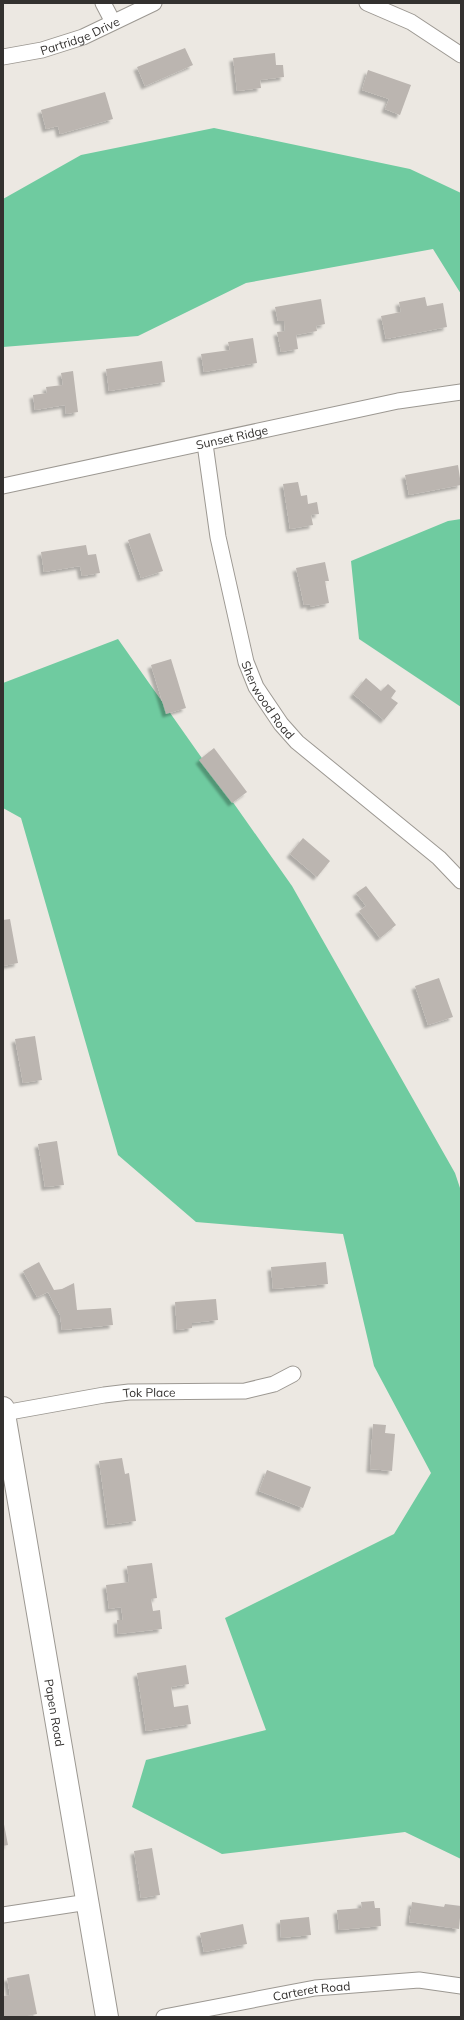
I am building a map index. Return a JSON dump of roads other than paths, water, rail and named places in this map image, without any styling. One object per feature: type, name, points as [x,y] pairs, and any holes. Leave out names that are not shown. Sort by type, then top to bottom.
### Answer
[{"type":"street","points":[[103,3],[113,22]]},
{"type":"street","name":"Partridge Drive","points":[[3,57],[42,50],[83,37],[154,3]]},
{"type":"street","points":[[367,3],[411,22],[461,55]]},
{"type":"street","name":"Sunset Ridge","points":[[3,486],[398,402],[461,392]]},
{"type":"street","name":"Sherwood Road","points":[[205,444],[218,537],[246,662],[256,687],[280,724],[297,742],[439,858],[461,881]]},
{"type":"street","name":"Tok Place","points":[[4,1411],[130,1392],[245,1391],[274,1384],[293,1374]]},
{"type":"street","name":"Papen Road","points":[[4,1411],[107,2017]]},
{"type":"street","points":[[3,1915],[88,1902]]},
{"type":"street","name":"Carteret Road","points":[[164,2017],[315,1988],[419,1980],[461,1986]]}]
